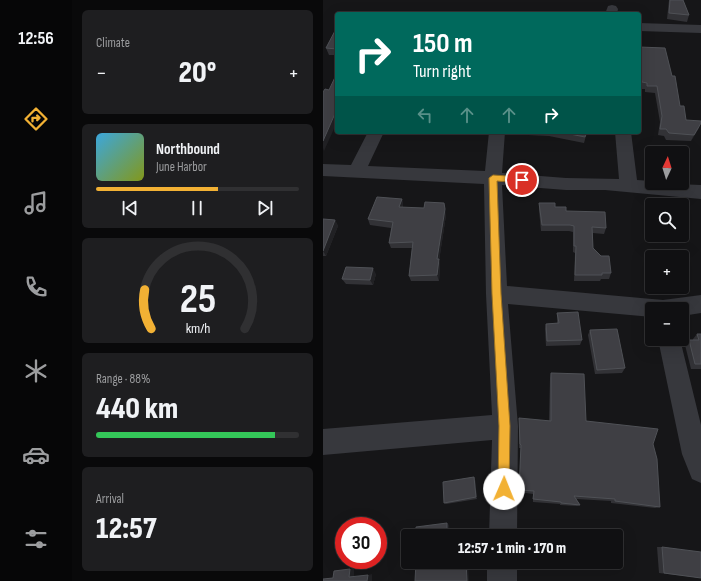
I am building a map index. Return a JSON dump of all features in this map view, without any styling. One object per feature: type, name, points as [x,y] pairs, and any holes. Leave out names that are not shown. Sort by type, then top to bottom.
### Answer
[{"type":"street","points":[[641,27],[701,29]]},
{"type":"street","points":[[356,172],[375,134]]},
{"type":"street","points":[[497,134],[493,178],[497,294],[505,426],[503,529]]},
{"type":"street","points":[[623,134],[629,187]]},
{"type":"street","points":[[323,170],[493,178],[566,184],[605,184],[701,192]]},
{"type":"street","points":[[497,294],[645,307]]},
{"type":"street","points":[[689,306],[701,304]]},
{"type":"street","points":[[671,346],[695,454],[701,470]]},
{"type":"street","points":[[323,442],[505,426]]},
{"type":"street","points":[[502,569],[502,581]]},
{"type":"building","points":[[670,0],[683,0],[689,15],[669,13]]},
{"type":"building","points":[[335,31],[335,49],[326,48]]},
{"type":"building","points":[[641,47],[665,48],[672,76],[675,76],[680,106],[684,106],[686,120],[701,121],[694,135],[669,133],[666,129],[660,129],[662,116],[657,86],[647,86],[647,83],[642,82]]},
{"type":"building","points":[[335,77],[335,114],[323,141],[323,92],[325,89],[329,90]]},
{"type":"building","points":[[570,134],[586,134],[585,137]]},
{"type":"building","points":[[377,197],[402,199],[399,207],[424,208],[425,202],[444,203],[445,209],[437,259],[439,259],[437,275],[409,276],[413,242],[389,243],[393,222],[368,219]]},
{"type":"building","points":[[539,203],[555,203],[555,207],[566,207],[566,211],[605,212],[606,228],[592,227],[593,248],[601,256],[609,256],[611,273],[602,273],[602,275],[575,275],[576,246],[574,246],[574,226],[542,225]]},
{"type":"building","points":[[323,219],[335,220],[323,251]]},
{"type":"building","points":[[346,267],[373,268],[370,280],[342,279]]},
{"type":"building","points":[[578,312],[582,340],[547,341],[546,324],[559,323],[557,313]]},
{"type":"building","points":[[617,329],[625,368],[597,370],[590,330]]},
{"type":"building","points":[[697,334],[701,334],[701,364],[695,364],[689,340],[699,340]]},
{"type":"building","points":[[551,373],[584,374],[586,421],[658,429],[653,444],[657,459],[660,507],[615,501],[615,499],[574,496],[580,505],[561,503],[533,499],[534,491],[519,490],[521,445],[519,418],[551,421]]},
{"type":"building","points":[[474,477],[476,497],[444,503],[443,482]]},
{"type":"building","points":[[447,523],[447,529],[416,529],[416,527]]},
{"type":"building","points":[[662,547],[701,552],[701,578],[664,573]]},
{"type":"building","points":[[350,569],[349,577],[368,575],[367,581],[323,581],[323,579],[333,578],[334,571]]},
{"type":"building","points":[[416,569],[466,569],[467,581],[415,581]]},
{"type":"route","points":[[504,489],[505,426],[497,294],[493,178],[522,180]]}]
